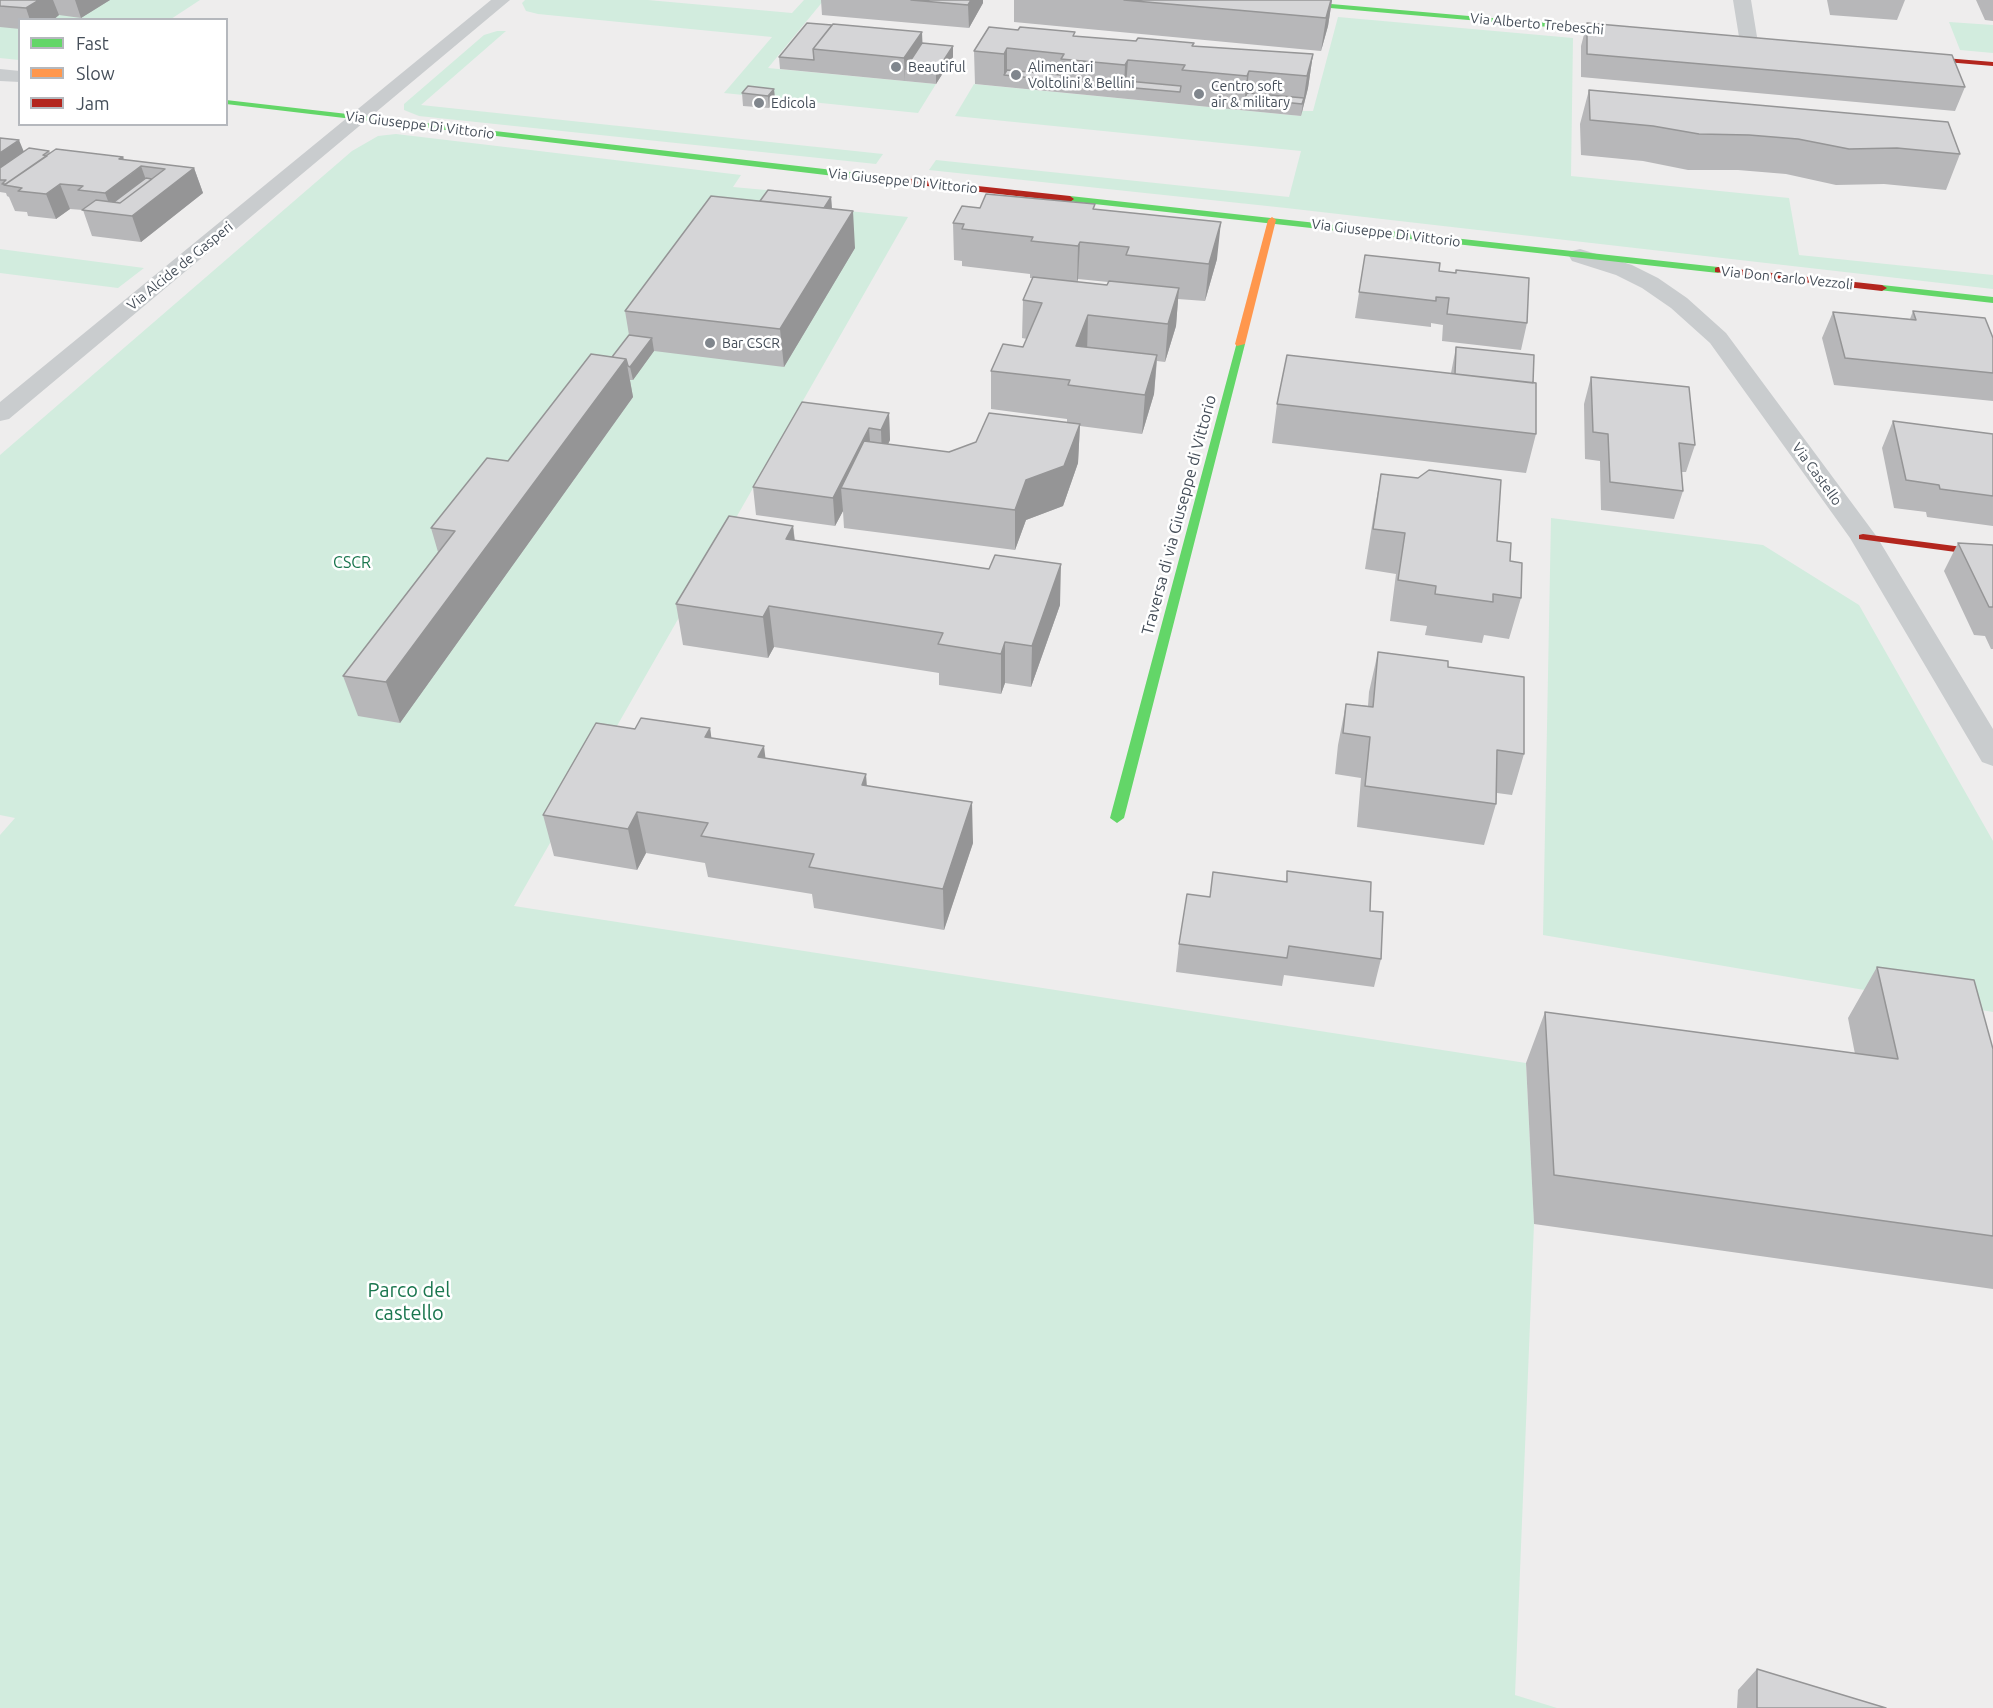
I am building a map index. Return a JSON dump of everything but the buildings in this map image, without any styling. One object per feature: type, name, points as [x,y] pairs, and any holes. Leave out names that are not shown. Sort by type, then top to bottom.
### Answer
[{"type":"street","name":"Via Alcide de Gasperi","points":[[0,414],[501,0]]},
{"type":"street","name":"Via Alberto Trebeschi","points":[[1261,0],[1370,5],[1647,34]]},
{"type":"street","points":[[1742,0],[1749,43]]},
{"type":"street","points":[[1897,56],[1993,64]]},
{"type":"street","points":[[0,75],[18,77]]},
{"type":"street","name":"Via Giuseppe Di Vittorio","points":[[228,102],[895,180],[1272,220],[1580,256]]},
{"type":"street","name":"Traversa di via Giuseppe di Vittorio","points":[[1117,818],[1272,220]]},
{"type":"street","name":"Via Don Carlo Vezzoli","points":[[1580,256],[1993,300]]},
{"type":"street","name":"Via Castello","points":[[1580,256],[1624,270],[1650,283],[1679,303],[1718,339],[1863,537],[1993,755]]},
{"type":"street","points":[[1863,537],[1993,554]]},
{"type":"green space","points":[[0,0],[200,0],[173,18],[18,18],[18,60],[0,58]]},
{"type":"green space","points":[[525,0],[648,0],[792,13],[804,0],[824,0],[768,68],[936,84],[918,113],[724,93],[772,37],[538,14],[526,11],[522,3]]},
{"type":"green space","points":[[1338,17],[1573,38],[1571,176],[1789,198],[1799,255],[1993,275],[1993,289],[1286,208],[929,170],[936,160],[1289,197],[1301,151],[955,116],[974,84],[1301,116],[1302,111],[1313,111]]},
{"type":"green space","points":[[1949,22],[1993,25],[1993,53],[1960,50]]},
{"type":"green space","points":[[506,31],[421,105],[883,154],[876,164],[419,116],[404,110],[404,104],[484,35]]},
{"type":"green space","name":"Parco del castello","points":[[396,134],[741,175],[733,187],[777,191],[770,203],[908,217],[514,906],[1526,1063],[1534,1224],[1515,1695],[1557,1708],[0,1708],[0,835],[15,818],[0,815],[0,455],[352,151],[378,136]]},
{"type":"green space","points":[[0,249],[144,268],[118,288],[0,273]]},
{"type":"green space","points":[[1551,518],[1763,545],[1859,605],[1993,841],[1993,1012],[1543,935]]},
{"type":"traffic: fast","points":[[1261,0],[1630,32]]},
{"type":"traffic: fast","points":[[228,102],[885,179]]},
{"type":"traffic: fast","points":[[1070,199],[1718,270]]},
{"type":"traffic: fast","points":[[1882,288],[1993,300]]},
{"type":"traffic: fast","points":[[1117,818],[1240,344]]},
{"type":"traffic: slow","points":[[1240,344],[1272,220]]},
{"type":"traffic: jam","points":[[1911,57],[1993,64]]},
{"type":"traffic: jam","points":[[885,179],[1070,199]]},
{"type":"traffic: jam","points":[[1718,270],[1882,288]]},
{"type":"traffic: jam","points":[[1863,537],[1993,554]]},
{"type":"place","name":"Beautiful","points":[[896,67]]},
{"type":"place","name":"Alimentari Voltolini & Bellini","points":[[1016,75]]},
{"type":"place","name":"Centro soft air & military","points":[[1199,94]]},
{"type":"place","name":"Edicola","points":[[759,103]]},
{"type":"place","name":"Bar CSCR","points":[[710,343]]},
{"type":"park label","name":"CSCR","points":[[352,563]]}]
